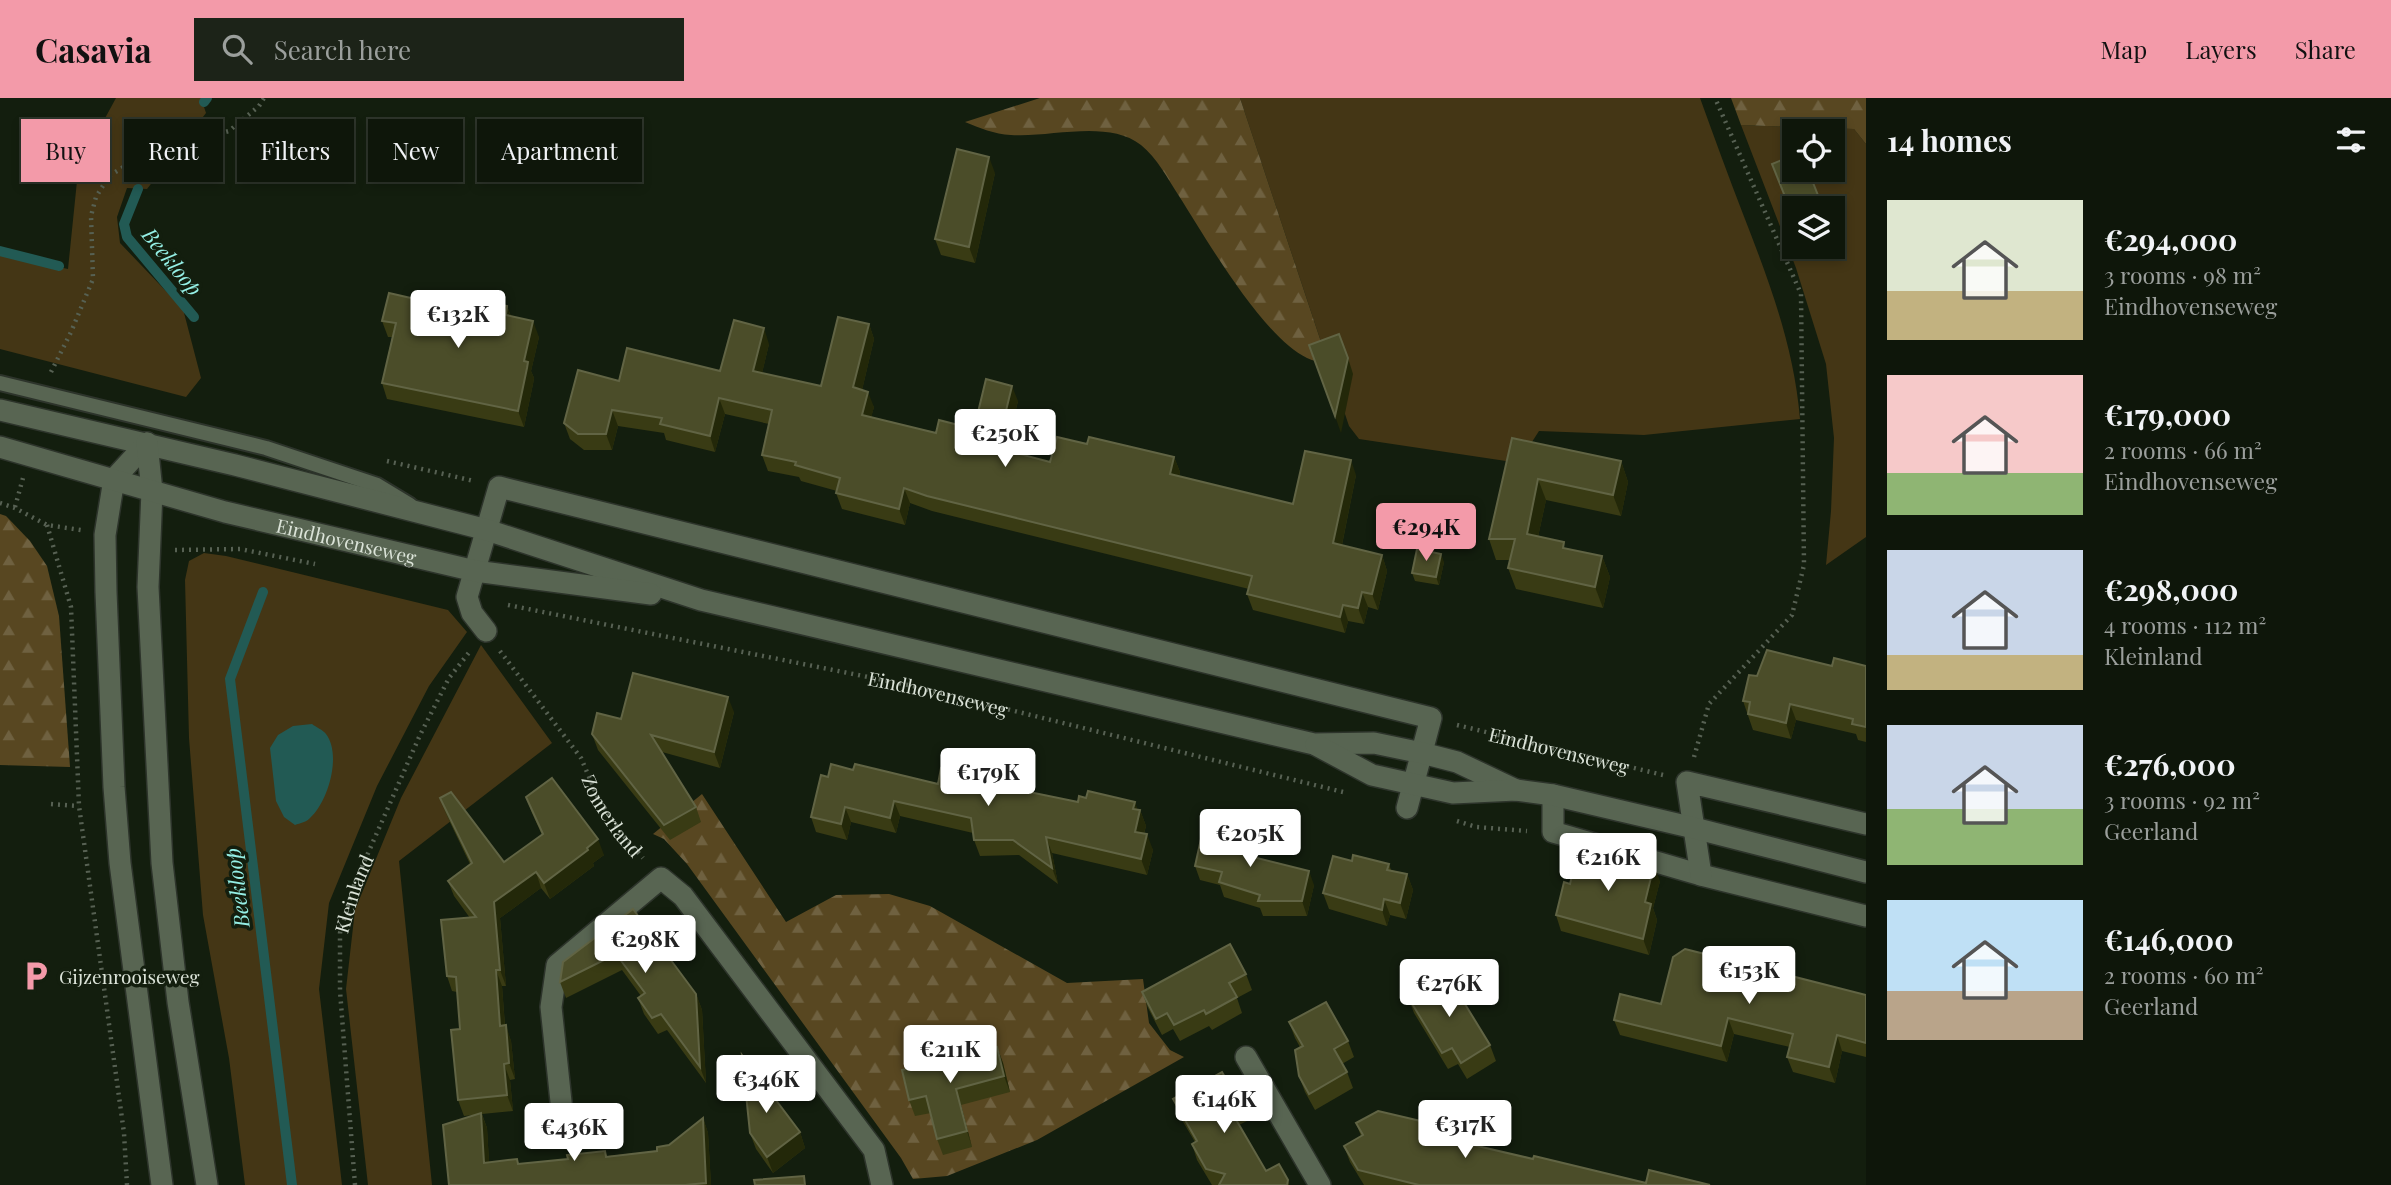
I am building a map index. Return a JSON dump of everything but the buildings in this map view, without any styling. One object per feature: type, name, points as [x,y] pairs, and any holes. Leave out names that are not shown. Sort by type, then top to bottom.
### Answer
[{"type":"main road","name":"Eindhovenseweg","points":[[0,410],[147,443],[487,530],[701,600],[1314,744],[1374,743],[1422,753],[1457,762],[1516,790]]},
{"type":"main road","points":[[147,443],[114,479],[105,535],[114,787],[120,863],[162,1185]]},
{"type":"main road","points":[[147,443],[152,491],[148,587],[162,863],[178,1002],[207,1185]]},
{"type":"main road","name":"Eindhovenseweg","points":[[0,447],[225,512],[475,570],[701,600]]},
{"type":"main road","points":[[485,631],[472,613],[467,597],[499,487],[1432,719],[1407,808]]},
{"type":"main road","name":"Eindhovenseweg","points":[[1314,744],[1372,775],[1453,793],[1516,790],[1553,795],[1866,873]]},
{"type":"main road","points":[[1701,875],[1687,782],[1866,824]]},
{"type":"main road","points":[[1553,795],[1553,832],[1701,875],[1866,916]]},
{"type":"main road","points":[[564,1130],[551,1007],[557,965],[662,878],[683,896],[874,1150],[882,1185]]},
{"type":"main road","points":[[1246,1057],[1320,1185]]},
{"type":"lane","name":"Eindhovenseweg","points":[[0,383],[266,448],[377,485],[426,515]]},
{"type":"path","points":[[51,370],[71,332],[93,279],[91,216],[96,197],[109,176],[146,153],[229,131],[259,106],[264,98]]},
{"type":"path","points":[[1687,782],[1709,704],[1792,615],[1804,565],[1801,294],[1715,98]]},
{"type":"path","points":[[0,503],[47,525]]},
{"type":"path","name":"Eindhovenseweg","points":[[467,597],[913,686],[1354,794]]},
{"type":"path","name":"Zomerland","points":[[485,631],[581,758],[598,798],[621,833],[662,878]]},
{"type":"path","name":"Kleinland","points":[[355,1185],[340,991],[340,933],[354,885],[420,735],[449,678],[485,631]]},
{"type":"path","name":"Eindhovenseweg","points":[[1432,719],[1687,782]]},
{"type":"path","points":[[51,804],[79,806]]},
{"type":"path","points":[[1453,821],[1476,827],[1553,832]]},
{"type":"shaded area","points":[[116,98],[201,98],[206,113],[201,119],[124,119],[124,182],[152,182],[147,189],[127,188],[117,217],[120,243],[183,309],[201,378],[186,397],[0,349],[0,254],[68,269],[77,182],[110,182],[110,119],[105,119]]},
{"type":"shaded area","points":[[1240,98],[1700,98],[1779,314],[1792,366],[1800,419],[1644,435],[1539,431],[1530,445],[1526,464],[1359,439],[1349,426]]},
{"type":"shaded area","points":[[1741,125],[1782,126],[1782,182],[1845,182],[1845,129],[1854,129],[1866,144],[1866,537],[1826,565],[1834,438],[1826,364],[1793,259],[1845,259],[1845,196],[1782,196],[1782,232]]},
{"type":"shaded area","points":[[204,553],[448,610],[467,632],[429,686],[377,786],[329,903],[319,989],[342,1185],[245,1185],[229,1058],[203,915],[189,738],[185,580],[189,561]]},
{"type":"shaded area","points":[[481,645],[552,743],[399,861],[432,1185],[368,1185],[346,989],[355,910],[401,798]]},
{"type":"green space","points":[[1040,98],[1240,98],[1328,363],[1307,358],[1272,330],[1254,309],[1204,237],[1162,169],[1141,145],[1112,133],[1078,131],[1011,135],[965,122]]},
{"type":"green space","points":[[1731,98],[1866,98],[1866,144],[1854,129],[1845,129],[1845,119],[1782,119],[1782,126],[1741,125]]},
{"type":"green space","points":[[0,514],[6,516],[30,541],[47,566],[59,616],[70,767],[0,765]]},
{"type":"green space","points":[[702,794],[786,922],[836,895],[889,894],[930,906],[1067,983],[1143,979],[1149,1023],[1170,1050],[1184,1057],[1037,1140],[947,1176],[913,1179],[901,1158],[687,864],[664,839],[653,834]]},
{"type":"water","points":[[312,724],[325,733],[331,743],[331,778],[317,811],[307,820],[295,825],[284,817],[276,801],[270,748],[278,735],[293,726]]},
{"type":"waterway","name":"Beekloop","points":[[204,102],[207,98]]},
{"type":"waterway","name":"Beekloop","points":[[138,189],[124,224],[127,237],[194,317]]},
{"type":"waterway","points":[[0,251],[59,266]]},
{"type":"waterway","name":"Beekloop","points":[[263,592],[230,679],[292,1185]]},
{"type":"place","name":"Gijzenrooiseweg","points":[[36,976]]}]
